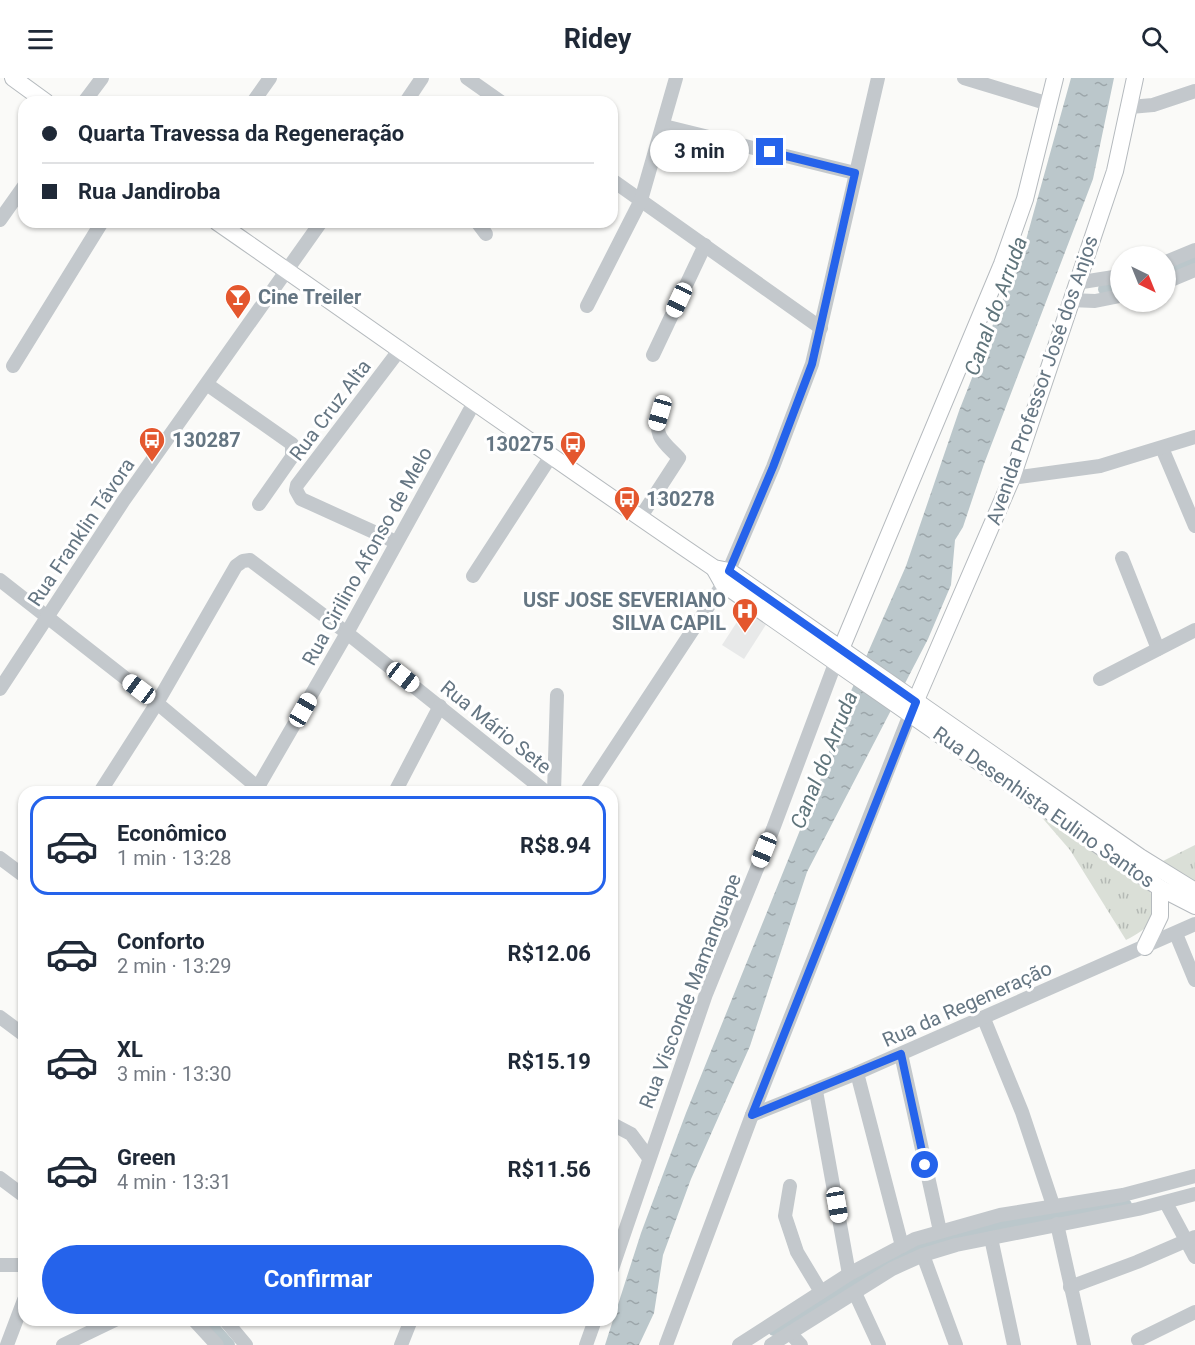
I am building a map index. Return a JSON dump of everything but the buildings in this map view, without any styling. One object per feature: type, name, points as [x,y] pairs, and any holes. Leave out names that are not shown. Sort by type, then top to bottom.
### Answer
[{"type":"main road","points":[[14,78],[38,96]]},
{"type":"main road","points":[[846,660],[1002,264],[1025,199],[1055,78]]},
{"type":"main road","name":"Avenida Professor José dos Anjos","points":[[909,705],[1012,478],[1115,171],[1135,78]]},
{"type":"main road","name":"Rua Desenhista Eulino Santos","points":[[226,228],[846,660],[1160,888],[1195,906]]},
{"type":"main road","name":"Rua Desenhista Eulino Santos","points":[[909,705],[1144,860],[1195,891]]},
{"type":"main road","points":[[1145,947],[1160,916],[1160,888]]},
{"type":"street","points":[[88,96],[102,78]]},
{"type":"street","points":[[257,96],[270,78]]},
{"type":"street","points":[[409,96],[422,78]]},
{"type":"street","points":[[467,78],[492,96]]},
{"type":"street","points":[[587,306],[641,200],[676,78]]},
{"type":"street","points":[[590,786],[722,575],[797,406],[821,328],[878,78]]},
{"type":"street","points":[[964,78],[1049,104]]},
{"type":"street","points":[[1130,107],[1153,105],[1195,91]]},
{"type":"street","points":[[664,126],[855,173]]},
{"type":"street","points":[[618,184],[821,328]]},
{"type":"street","points":[[0,220],[18,194]]},
{"type":"street","points":[[13,366],[98,228]]},
{"type":"street","name":"Rua Franklin Távora","points":[[0,688],[124,500],[317,228]]},
{"type":"street","points":[[653,355],[705,245]]},
{"type":"street","points":[[1176,258],[1195,250]]},
{"type":"street","points":[[1176,278],[1195,270]]},
{"type":"street","points":[[1076,283],[1110,278]]},
{"type":"street","points":[[1070,300],[1110,298]]},
{"type":"street","name":"Rua Cruz Alta","points":[[396,542],[301,499],[296,490],[297,485],[401,348]]},
{"type":"street","points":[[207,385],[292,444],[292,457],[259,504]]},
{"type":"street","name":"Rua Cirilino Afonso de Melo","points":[[261,786],[475,401]]},
{"type":"street","points":[[640,518],[679,458],[660,438],[656,427],[660,413]]},
{"type":"street","points":[[1012,478],[1100,466],[1195,437]]},
{"type":"street","points":[[1162,448],[1195,526]]},
{"type":"street","points":[[473,576],[551,456]]},
{"type":"street","points":[[1122,558],[1158,649]]},
{"type":"street","name":"Rua Mário Sete","points":[[157,703],[236,566],[243,561],[250,560],[347,633],[539,786]]},
{"type":"street","points":[[0,580],[157,703],[254,786]]},
{"type":"street","points":[[1100,679],[1195,630]]},
{"type":"street","name":"Rua Visconde Mamanguape","points":[[618,1251],[706,994],[773,829],[846,660]]},
{"type":"street","points":[[554,786],[557,695]]},
{"type":"street","points":[[104,786],[157,703]]},
{"type":"street","name":"Avenida Professor José dos Anjos","points":[[666,1345],[909,705]]},
{"type":"street","points":[[398,786],[440,706]]},
{"type":"street","points":[[0,858],[18,872]]},
{"type":"street","name":"Rua da Regeneração","points":[[752,1115],[816,1091],[1195,924]]},
{"type":"street","points":[[1176,934],[1195,980]]},
{"type":"street","points":[[0,1017],[18,1030]]},
{"type":"street","points":[[984,1018],[1022,1112],[1053,1205]]},
{"type":"street","points":[[901,1054],[940,1231]]},
{"type":"street","points":[[857,1073],[902,1246]]},
{"type":"street","points":[[816,1091],[849,1274]]},
{"type":"street","points":[[618,1127],[631,1134],[650,1158]]},
{"type":"street","points":[[739,1345],[849,1274],[902,1246],[940,1231],[1000,1215],[1122,1195],[1195,1176]]},
{"type":"street","points":[[0,1178],[18,1192]]},
{"type":"street","points":[[790,1186],[784,1216],[797,1252],[821,1292]]},
{"type":"street","points":[[771,1345],[892,1269],[923,1255],[991,1238],[1166,1203],[1195,1194]]},
{"type":"street","points":[[1166,1203],[1191,1239],[1195,1257]]},
{"type":"street","points":[[1057,1224],[1084,1345]]},
{"type":"street","points":[[991,1238],[1014,1345]]},
{"type":"street","points":[[1070,1287],[1191,1239]]},
{"type":"street","points":[[923,1255],[956,1345]]},
{"type":"street","points":[[0,1265],[18,1265]]},
{"type":"street","points":[[855,1293],[879,1345]]},
{"type":"street","points":[[1138,1340],[1195,1312]]},
{"type":"street","points":[[7,1345],[18,1316]]},
{"type":"street","points":[[63,1345],[103,1326]]},
{"type":"street","points":[[200,1326],[217,1345]]},
{"type":"street","points":[[230,1326],[246,1345]]},
{"type":"street","points":[[401,1345],[409,1326]]},
{"type":"street","points":[[586,1345],[593,1326]]},
{"type":"street","points":[[790,1333],[801,1345]]},
{"type":"shaded area","name":"USF JOSE SEVERIANO SILVA CAPIL","points":[[746,608],[767,623],[744,659],[722,645]]},
{"type":"green space","points":[[1041,809],[1149,890],[1155,907],[1147,926],[1126,940],[1070,850],[1038,813]]},
{"type":"green space","points":[[1195,845],[1195,883],[1161,862]]},
{"type":"water","points":[[1071,78],[1114,78],[1093,179],[984,464],[963,527],[955,540],[951,585],[928,639],[807,872],[750,1046],[691,1179],[663,1255],[654,1313],[639,1345],[605,1345],[611,1326],[618,1326],[618,1305],[641,1233],[686,1113],[821,778],[840,716],[906,566],[959,411],[1026,240]]},
{"type":"waterway","points":[[1176,266],[1195,257]]},
{"type":"waterway","points":[[1104,289],[1110,288]]},
{"type":"waterway","points":[[774,1330],[860,1276],[912,1251],[991,1229],[1126,1205]]},
{"type":"waterway","points":[[212,1326],[229,1345]]},
{"type":"place","name":"Cine Treiler","points":[[238,320]]},
{"type":"place","name":"130287","points":[[152,463]]},
{"type":"place","name":"130275","points":[[573,467]]},
{"type":"place","name":"130278","points":[[627,522]]},
{"type":"place","name":"USF JOSE SEVERIANO SILVA CAPIL","points":[[745,634]]},
{"type":"route","points":[[770,152],[855,173],[812,364],[773,467],[729,571],[916,702],[752,1115],[816,1091],[901,1054],[925,1165]]},
{"type":"water label","name":"Canal do Arruda","points":[[996,306]]},
{"type":"water label","name":"Canal do Arruda","points":[[824,760]]}]
